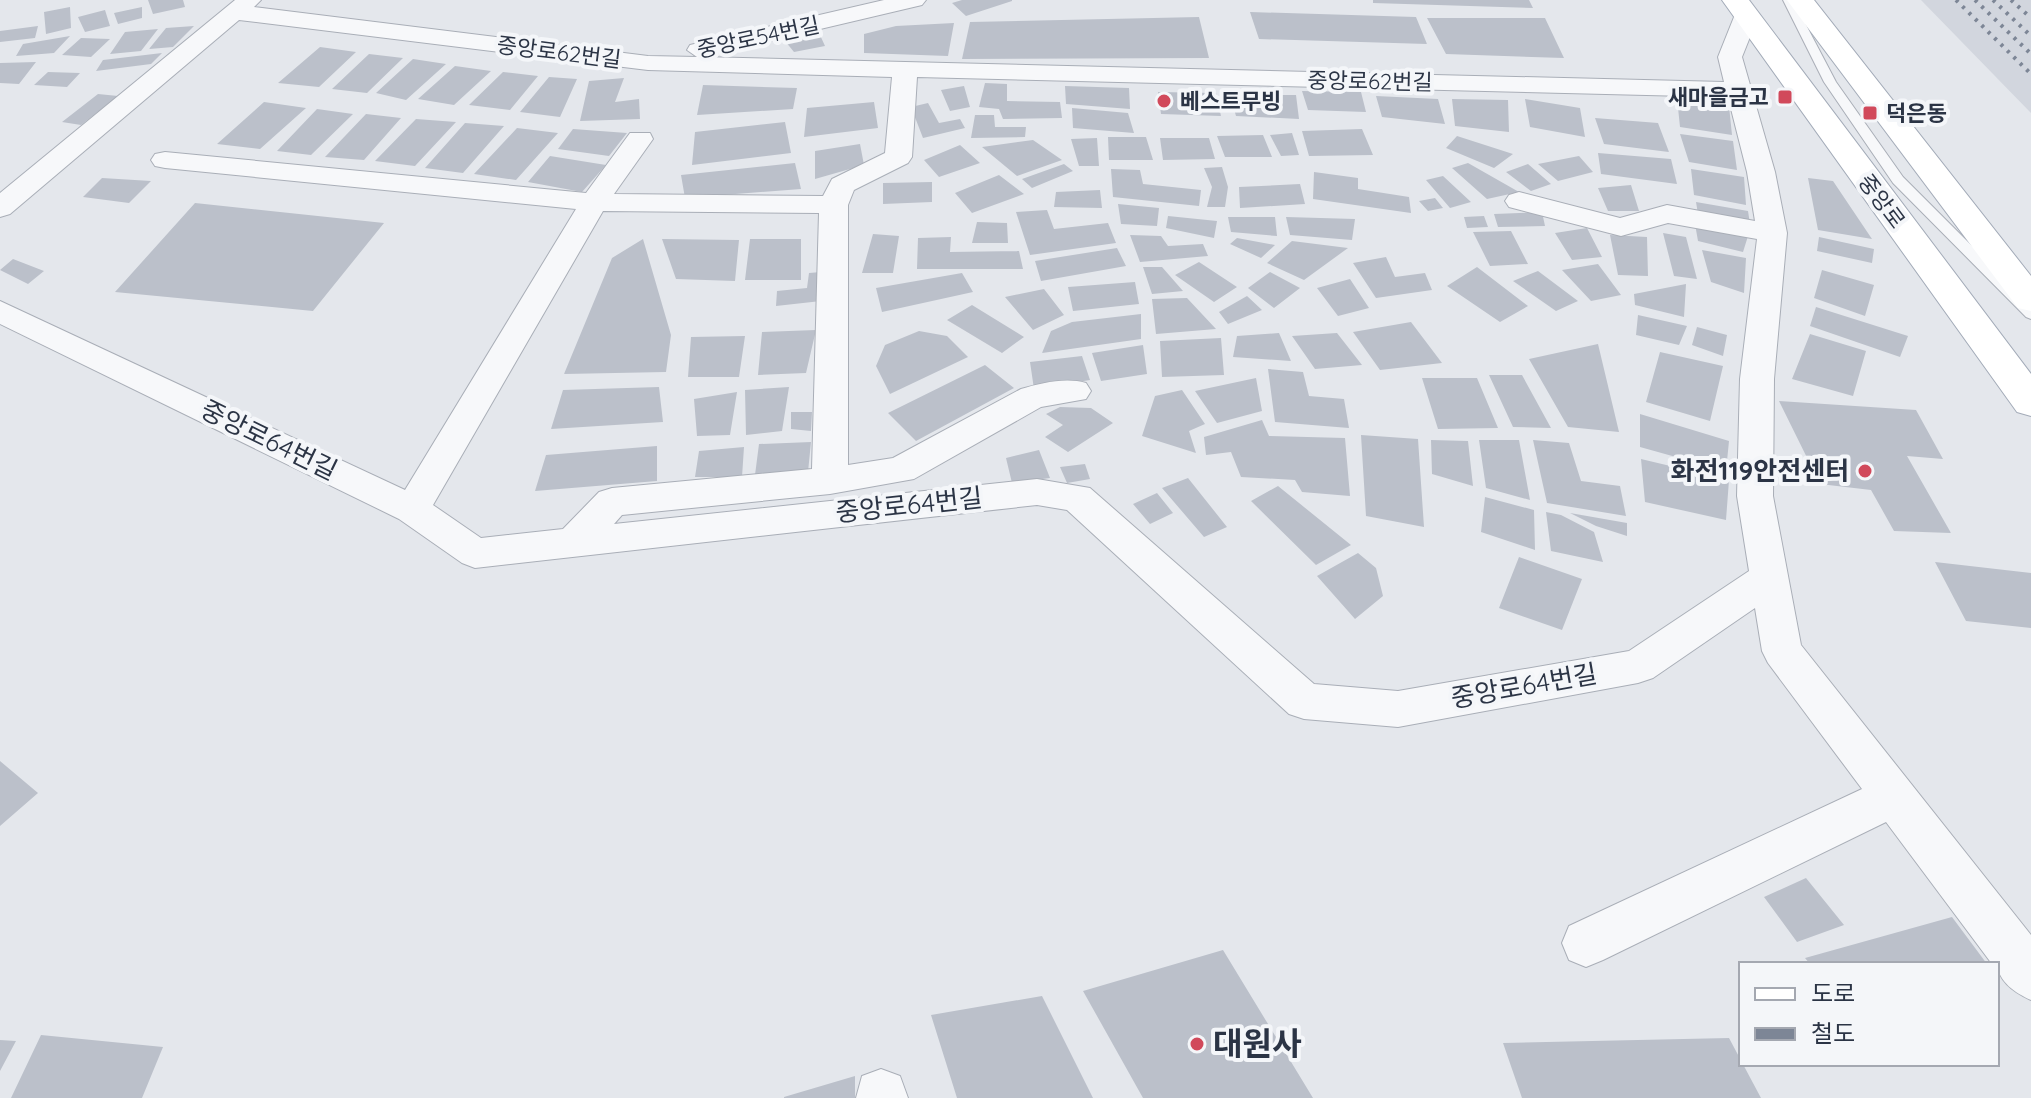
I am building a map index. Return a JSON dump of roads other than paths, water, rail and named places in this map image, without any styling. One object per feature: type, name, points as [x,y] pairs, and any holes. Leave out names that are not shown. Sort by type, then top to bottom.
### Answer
[{"type":"main road","points":[[1800,0],[2031,300]]},
{"type":"main road","name":"중앙로","points":[[1744,6],[2031,402]]},
{"type":"street","name":"중앙로54번길","points":[[648,63],[914,0]]},
{"type":"street","name":"중앙로62번길","points":[[242,6],[648,63],[1740,90]]},
{"type":"street","points":[[0,208],[242,6]]},
{"type":"street","points":[[1744,6],[1730,57],[1772,233],[1757,379],[1755,496],[1782,651],[2031,975]]},
{"type":"street","points":[[830,481],[834,205],[842,185],[898,157],[905,71]]},
{"type":"street","points":[[412,509],[594,202],[640,139]]},
{"type":"street","points":[[165,160],[594,202],[834,205]]},
{"type":"street","points":[[1519,201],[1621,227],[1667,214],[1772,233]]},
{"type":"street","name":"중앙로64번길","points":[[0,311],[412,509],[475,553],[1037,492],[1077,498],[1304,701],[1398,709],[1638,666],[1770,577]]},
{"type":"street","points":[[574,542],[612,502],[830,481],[901,470],[1033,397],[1074,391]]},
{"type":"street","points":[[1586,943],[1894,796]]},
{"type":"lane","points":[[1788,0],[1830,82],[1898,180],[2031,314]]},
{"type":"railway","points":[[1956,0],[2031,74]]},
{"type":"railway","points":[[1975,0],[2031,54]]},
{"type":"railway","points":[[1993,0],[2031,36]]},
{"type":"railway","points":[[2011,0],[2031,18]]},
{"type":"place","name":"새마을금고","points":[[1785,97]]},
{"type":"place","name":"베스트무빙","points":[[1164,101]]},
{"type":"place","name":"덕은동","points":[[1870,113]]},
{"type":"place","name":"화전119안전센터","points":[[1865,471]]},
{"type":"place","name":"대원사","points":[[1197,1044]]}]
